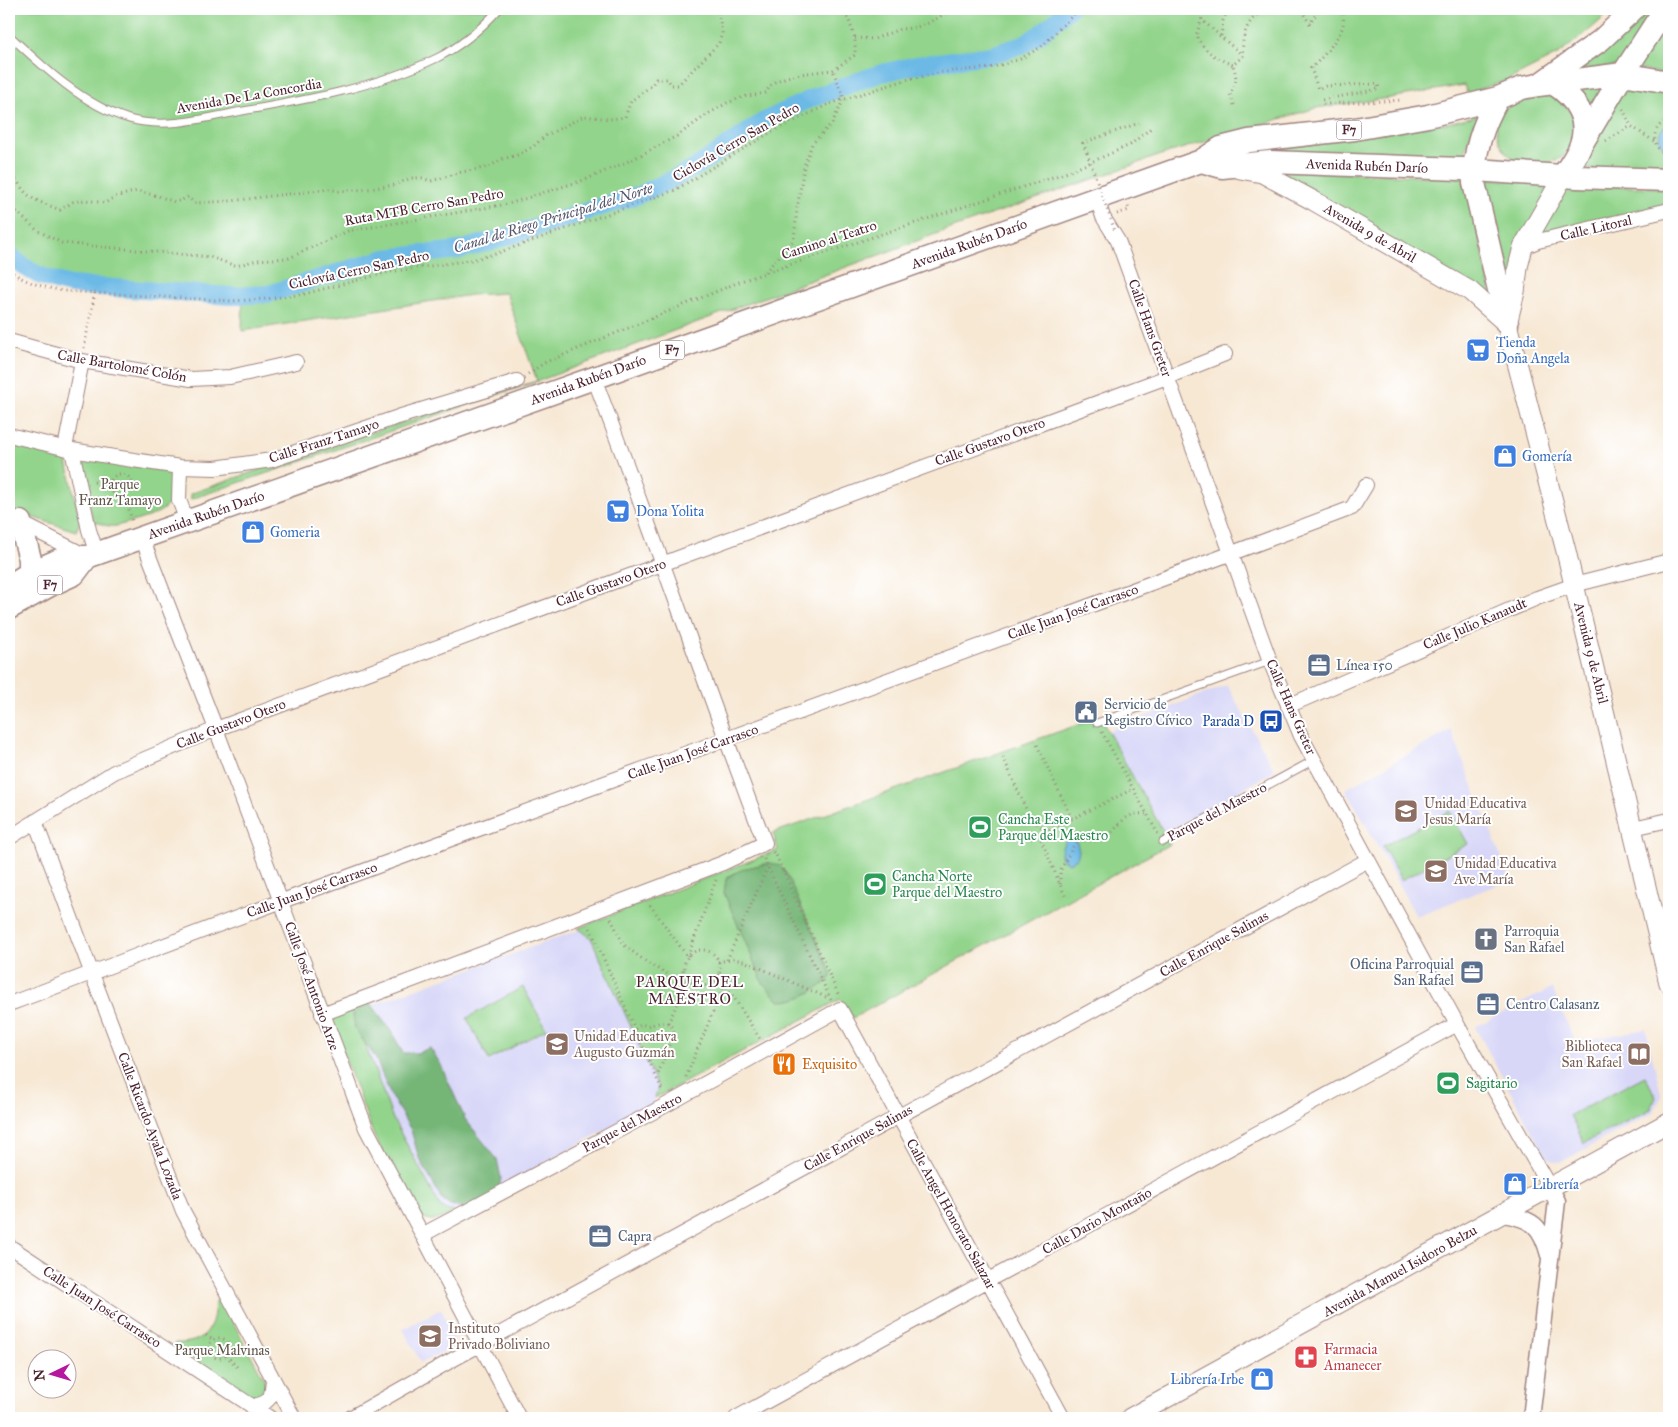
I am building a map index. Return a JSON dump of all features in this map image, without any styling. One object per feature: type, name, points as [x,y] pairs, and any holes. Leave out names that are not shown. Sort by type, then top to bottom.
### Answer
[{"type":"highway","points":[[1665,9],[1623,74],[1564,175],[1669,180]]},
{"type":"highway","points":[[1546,84],[1623,74],[1669,82]]},
{"type":"highway","points":[[1546,84],[1565,90],[1574,101],[1581,114],[1585,129],[1581,145]]},
{"type":"highway","name":"F7","points":[[1498,98],[1522,88],[1546,84]]},
{"type":"highway","points":[[1498,98],[1486,122],[1477,152],[1474,183],[1507,324]]},
{"type":"highway","name":"Avenida Rubén Darío","points":[[1212,164],[1221,148],[1249,140],[1355,129],[1428,116],[1498,98]]},
{"type":"highway","name":"Avenida Rubén Darío","points":[[9,608],[74,574],[92,555],[137,529],[187,522],[1097,198],[1212,164],[1270,162],[1474,170]]},
{"type":"highway","name":"F7","points":[[1474,170],[1564,175]]},
{"type":"highway","points":[[14,519],[30,560],[30,573]]},
{"type":"highway","name":"Avenida Rubén Darío","points":[[9,586],[30,573],[66,557],[92,555]]},
{"type":"main road","points":[[1546,84],[1601,40],[1634,9]]},
{"type":"main road","name":"Avenida 9 de Abril","points":[[1212,164],[1262,173],[1314,201],[1470,291],[1507,324]]},
{"type":"main road","name":"Avenida 9 de Abril","points":[[1564,175],[1523,247],[1507,324],[1574,585],[1669,983]]},
{"type":"main road","name":"Avenida Manuel Isidoro Belzu","points":[[1130,1418],[1669,1122]]},
{"type":"street","name":"Calle Hans Greter","points":[[1097,198],[1103,216],[1118,241],[1270,661],[1301,736],[1457,1024],[1550,1188]]},
{"type":"street","name":"Calle Litoral","points":[[1523,247],[1538,241],[1669,210]]},
{"type":"street","name":"Calle Bartolomé Colón","points":[[9,341],[82,361],[191,379],[230,377],[296,362]]},
{"type":"street","name":"Calle Gustavo Otero","points":[[9,838],[114,772],[216,729],[1225,354]]},
{"type":"street","points":[[82,361],[69,448],[89,530],[92,555]]},
{"type":"street","points":[[322,1014],[722,863],[765,843],[594,378]]},
{"type":"street","name":"Calle Franz Tamayo","points":[[9,435],[69,448],[180,467],[215,468],[272,460],[517,381]]},
{"type":"street","points":[[180,467],[179,500],[187,522]]},
{"type":"street","name":"Calle Juan José Carrasco","points":[[9,1004],[281,901],[726,740],[1352,508],[1366,485]]},
{"type":"street","points":[[14,519],[92,555]]},
{"type":"street","name":"Calle José Antonio Arze","points":[[137,529],[216,729],[366,1128],[519,1418]]},
{"type":"street","name":"Calle Julio Kanaudt","points":[[1288,706],[1537,598],[1574,585],[1669,561]]},
{"type":"street","points":[[1633,828],[1669,820]]},
{"type":"street","name":"Calle Ricardo Ayala Lozada","points":[[36,821],[92,974],[183,1211],[294,1418]]},
{"type":"street","name":"Calle Enrique Salinas","points":[[350,1418],[480,1345],[1368,860]]},
{"type":"street","name":"Parque del Maestro","points":[[422,1235],[840,1009]]},
{"type":"street","name":"Calle Angel Honorato Salazar","points":[[840,1009],[1063,1418]]},
{"type":"street","name":"Calle Dario Montaño","points":[[736,1418],[1457,1024]]},
{"type":"street","points":[[1531,1418],[1557,1201],[1550,1188]]},
{"type":"street","points":[[1503,1214],[1526,1220],[1538,1228],[1545,1241],[1550,1258]]},
{"type":"street","name":"Calle Juan José Carrasco","points":[[9,1246],[270,1418]]},
{"type":"street","points":[[251,1406],[266,1402],[271,1397],[273,1379]]},
{"type":"lane","name":"Avenida De La Concordia","points":[[9,35],[37,62],[72,89],[100,107],[128,118],[153,123],[182,122],[326,95],[386,79],[437,58],[461,44],[499,9]]},
{"type":"lane","points":[[1097,723],[1270,661]]},
{"type":"lane","name":"Parque del Maestro","points":[[1163,842],[1314,760]]},
{"type":"path","name":"Ruta MTB Cerro San Pedro","points":[[9,172],[28,195],[37,201],[60,210],[73,202],[85,200],[105,202],[115,197],[137,192],[175,202],[188,197],[194,203],[231,201],[329,189],[339,191],[368,188],[396,184],[411,178],[422,178],[431,182],[462,172],[490,166],[502,159],[518,155],[534,146],[545,136],[584,116],[610,119],[625,116],[631,101],[651,86],[656,79],[668,79],[671,85],[678,85],[719,43],[722,33],[718,9]]},
{"type":"path","points":[[764,274],[794,240],[804,166],[812,144],[832,123],[844,99],[834,72],[855,55],[855,38],[848,18],[839,10],[834,9]]},
{"type":"path","points":[[855,38],[874,39],[900,29],[929,24],[952,9]]},
{"type":"path","name":"Ciclovía Cerro San Pedro","points":[[9,270],[37,286],[64,292],[232,302],[304,294],[389,272],[471,260],[495,254],[675,190],[771,132],[828,104],[909,79],[943,72],[990,68],[1020,58],[1041,47],[1079,9]]},
{"type":"path","points":[[1198,9],[1202,20],[1243,56]]},
{"type":"path","points":[[1205,9],[1196,36],[1205,50],[1232,66],[1237,76],[1236,83],[1230,94],[1234,105]]},
{"type":"path","points":[[1221,36],[1223,21],[1228,9]]},
{"type":"path","points":[[1232,66],[1243,56],[1244,35],[1248,24],[1254,17],[1266,9]]},
{"type":"path","points":[[1296,9],[1303,13],[1310,24],[1319,9]]},
{"type":"path","points":[[1342,9],[1343,27],[1324,56],[1311,68],[1318,89],[1325,86],[1378,84],[1379,89],[1322,100],[1324,104],[1403,100]]},
{"type":"path","name":"Ruta MTB Cerro San Pedro","points":[[9,205],[38,231],[62,243],[210,257],[236,266],[257,260],[288,258],[348,231],[508,204],[587,179],[631,160],[677,136],[708,114],[728,103],[742,97],[766,93],[771,84],[784,79],[817,72],[834,72]]},
{"type":"path","points":[[1621,104],[1631,126],[1655,142],[1661,151],[1669,155]]},
{"type":"path","points":[[1655,142],[1656,130],[1659,125],[1669,120]]},
{"type":"path","points":[[1115,231],[1083,143],[1140,122]]},
{"type":"path","points":[[1604,143],[1631,126]]},
{"type":"path","name":"Camino al Teatro","points":[[517,381],[544,363],[744,280],[1068,172],[1130,145],[1151,128]]},
{"type":"path","points":[[82,361],[95,293]]},
{"type":"path","points":[[119,474],[129,477],[132,483],[131,490],[125,495],[114,494],[110,488],[113,478],[119,474]]},
{"type":"path","points":[[125,495],[137,529]]},
{"type":"path","name":"Parque del Maestro","points":[[1097,723],[1163,842]]},
{"type":"path","points":[[1037,745],[1072,819]]},
{"type":"path","points":[[1002,757],[1029,816],[1046,831]]},
{"type":"path","points":[[1031,839],[1133,789]]},
{"type":"path","points":[[1060,884],[1060,871],[1079,840],[1097,841],[1104,838],[1128,816],[1136,813],[1147,814]]},
{"type":"path","points":[[1039,835],[1065,896]]},
{"type":"path","points":[[765,843],[764,860],[829,998],[840,1009]]},
{"type":"path","points":[[765,843],[776,855],[839,993],[840,1009]]},
{"type":"path","points":[[668,1023],[679,1000],[684,967],[722,863]]},
{"type":"path","points":[[727,960],[768,866]]},
{"type":"path","points":[[642,893],[688,957]]},
{"type":"path","points":[[605,907],[624,945],[649,964],[695,985],[707,986],[716,979],[720,968],[715,956],[704,950],[698,950],[688,957]]},
{"type":"path","points":[[584,915],[657,1078],[672,1101]]},
{"type":"path","points":[[718,962],[733,959],[744,961],[829,998]]},
{"type":"path","points":[[684,967],[684,973],[690,982]]},
{"type":"path","points":[[719,974],[767,1049]]},
{"type":"path","points":[[672,1101],[725,983]]},
{"type":"path","points":[[635,1029],[642,1024],[647,1026],[662,1022],[668,1023],[672,1027],[674,1032],[657,1078]]},
{"type":"path","points":[[206,1336],[213,1340],[222,1338],[228,1343],[229,1349],[226,1355],[220,1358],[211,1355],[209,1346],[213,1340]]},
{"type":"path","points":[[226,1355],[239,1369]]},
{"type":"shaded area","points":[[1227,685],[1275,771],[1165,833],[1108,731]]},
{"type":"shaded area","points":[[1451,730],[1510,880],[1416,916],[1346,789]]},
{"type":"shaded area","points":[[579,930],[586,932],[591,938],[658,1087],[653,1104],[454,1212],[446,1210],[440,1206],[393,1119],[356,1020],[360,1009]]},
{"type":"shaded area","points":[[1552,988],[1575,1042],[1646,1029],[1661,1094],[1660,1100],[1653,1112],[1561,1162],[1553,1161],[1546,1157],[1475,1027]]},
{"type":"shaded area","name":"Instituto Privado Boliviano","points":[[441,1309],[454,1334],[453,1345],[451,1348],[421,1363],[403,1329]]},
{"type":"green space","points":[[9,9],[1613,9],[1559,54],[1506,81],[1467,93],[1464,85],[1316,108],[1164,154],[933,235],[538,381],[191,499],[190,494],[276,464],[406,421],[537,381],[506,293],[471,295],[242,331],[243,292],[69,280],[39,272],[9,249]]},
{"type":"green space","points":[[1646,9],[1657,9],[1622,65],[1564,73],[1641,14]]},
{"type":"green space","points":[[1669,15],[1669,75],[1636,69]]},
{"type":"green space","points":[[1628,81],[1669,90],[1669,172],[1574,169]]},
{"type":"green space","points":[[1608,84],[1588,116],[1572,88]]},
{"type":"green space","points":[[1555,95],[1576,117],[1575,137],[1572,147],[1561,158],[1551,162],[1530,164],[1516,161],[1505,150],[1498,138],[1498,118],[1506,108],[1519,102]]},
{"type":"green space","points":[[1479,115],[1466,147],[1464,160],[1232,154],[1447,123]]},
{"type":"green space","points":[[1281,170],[1466,178],[1493,300],[1279,174]]},
{"type":"green space","points":[[1479,178],[1554,184],[1507,299]]},
{"type":"green space","points":[[1569,185],[1669,188],[1669,203],[1536,236]]},
{"type":"green space","name":"Parque Franz Tamayo","points":[[9,440],[59,451],[66,457],[80,522],[76,531],[9,510]]},
{"type":"green space","name":"Parque Franz Tamayo","points":[[83,457],[172,472],[172,492],[169,503],[160,512],[116,526],[107,526],[93,520],[80,464]]},
{"type":"green space","name":"Parque del Maestro","points":[[1100,717],[1170,844],[853,1018],[841,999],[655,1098],[658,1087],[591,938],[578,928],[778,850],[773,833]]},
{"type":"green space","points":[[1450,811],[1468,844],[1401,880],[1383,846]]},
{"type":"green space","points":[[770,863],[779,865],[786,873],[832,975],[825,983],[814,990],[802,997],[788,1001],[779,1001],[763,983],[724,893],[726,879],[731,875],[747,868]]},
{"type":"green space","points":[[523,987],[546,1029],[489,1060],[467,1018]]},
{"type":"green space","points":[[363,994],[391,1031],[403,1053],[417,1053],[430,1048],[440,1063],[465,1119],[497,1159],[501,1178],[497,1201],[475,1211],[450,1205],[441,1198],[419,1158],[411,1130],[391,1096],[375,1057],[355,1029],[353,1016],[355,997]]},
{"type":"green space","points":[[360,1009],[356,1020],[393,1119],[440,1206],[454,1212],[441,1219],[432,1220],[418,1215],[374,1136],[332,1023],[335,1016],[349,1010]]},
{"type":"green space","points":[[1645,1076],[1656,1097],[1651,1109],[1584,1143],[1570,1115]]},
{"type":"green space","name":"Parque Malvinas","points":[[220,1298],[266,1383],[264,1392],[259,1397],[252,1398],[174,1347],[175,1343],[194,1341],[206,1333],[213,1320],[215,1301]]},
{"type":"water","points":[[1669,124],[1669,150],[1661,145],[1659,136],[1661,130]]},
{"type":"water","points":[[1072,836],[1076,839],[1079,851],[1077,858],[1069,863],[1062,859],[1061,852],[1067,840]]},
{"type":"waterway","name":"Canal de Riego Principal del Norte","points":[[9,254],[30,271],[71,285],[231,296],[268,294],[385,258],[459,250],[639,195],[693,169],[764,121],[812,98],[878,74],[916,65],[991,55],[1022,45],[1040,34],[1069,9]]},
{"type":"place","name":"Tienda Doña Angela","points":[[1478,350]]},
{"type":"place","name":"Gomería","points":[[1505,456]]},
{"type":"place","name":"Dona Yolita","points":[[618,511]]},
{"type":"place","name":"Gomeria","points":[[253,532]]},
{"type":"place","name":"Línea 150","points":[[1319,665]]},
{"type":"place","name":"Servicio de Registro Cívico","points":[[1086,712]]},
{"type":"place","name":"Parada D","points":[[1271,721]]},
{"type":"place","name":"Unidad Educativa Jesus María","points":[[1406,811]]},
{"type":"place","name":"Cancha Este Parque del Maestro","points":[[980,827]]},
{"type":"place","name":"Unidad Educativa Ave María","points":[[1436,871]]},
{"type":"place","name":"Cancha Norte Parque del Maestro","points":[[875,884]]},
{"type":"place","name":"Parroquia San Rafael","points":[[1486,939]]},
{"type":"place","name":"Oficina Parroquial San Rafael","points":[[1472,972]]},
{"type":"place","name":"Centro Calasanz","points":[[1488,1004]]},
{"type":"place","name":"Unidad Educativa Augusto Guzmán","points":[[557,1044]]},
{"type":"place","name":"Biblioteca San Rafael","points":[[1639,1054]]},
{"type":"place","name":"Exquisito","points":[[784,1064]]},
{"type":"place","name":"Sagitario","points":[[1448,1083]]},
{"type":"place","name":"Librería","points":[[1515,1184]]},
{"type":"place","name":"Capra","points":[[600,1236]]},
{"type":"place","name":"Instituto Privado Boliviano","points":[[430,1336]]},
{"type":"place","name":"Farmacia Amanecer","points":[[1306,1357]]},
{"type":"place","name":"Librería Irbe","points":[[1262,1379]]},
{"type":"district","name":"PARQUE DEL MAESTRO","points":[[690,990]]}]
